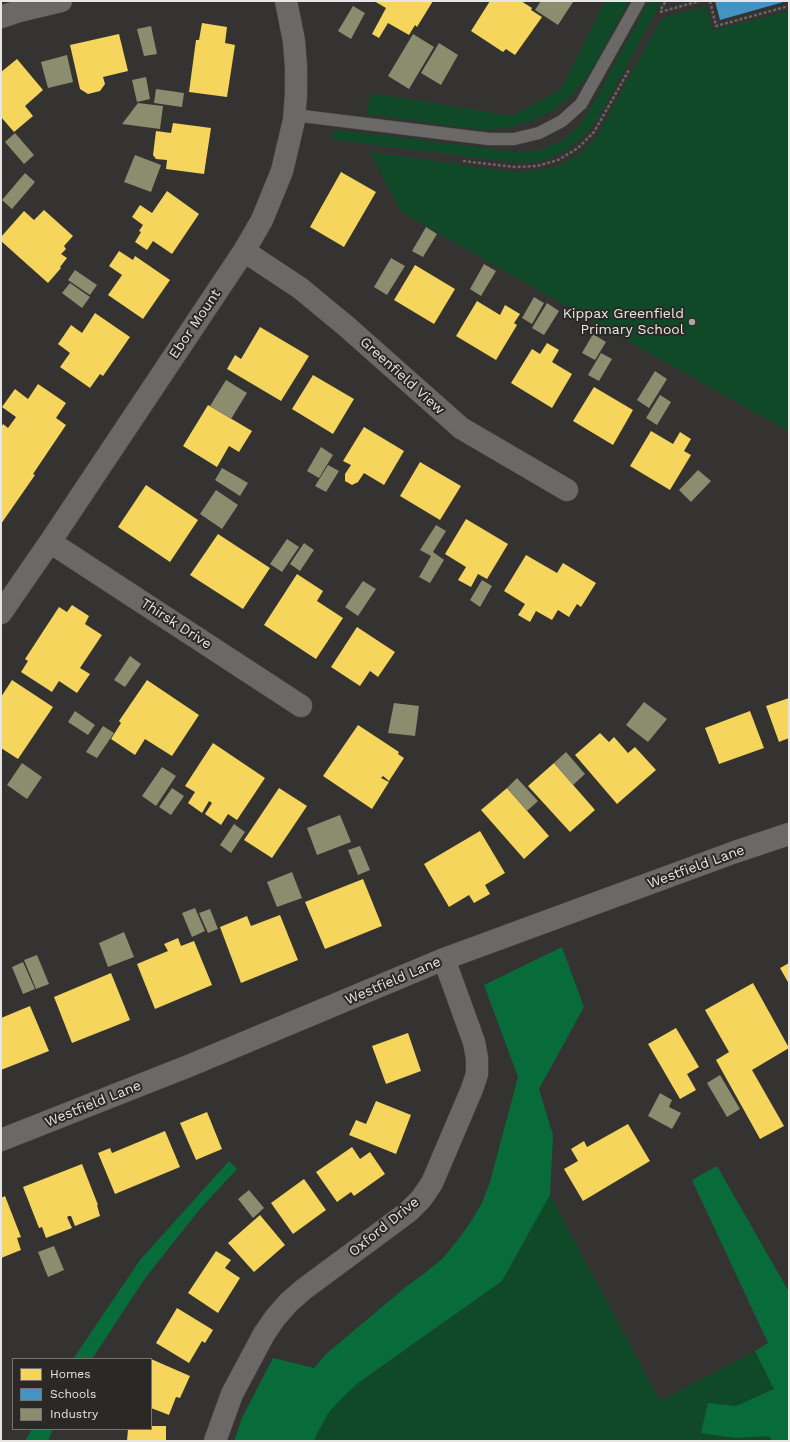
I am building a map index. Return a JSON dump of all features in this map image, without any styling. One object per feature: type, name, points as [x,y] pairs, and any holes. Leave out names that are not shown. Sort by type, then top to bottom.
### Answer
[{"type":"street","points":[[1,17],[18,11],[61,1]]},
{"type":"street","name":"Ebor Mount","points":[[1,613],[244,251],[262,220],[282,171],[289,146],[294,115],[296,94],[296,60],[294,41],[286,1]]},
{"type":"street","name":"Greenfield View","points":[[244,251],[300,288],[346,326],[461,428],[567,490]]},
{"type":"street","name":"Thirsk Drive","points":[[50,542],[301,706]]},
{"type":"street","name":"Westfield Lane","points":[[1,1140],[191,1065],[444,959],[735,852],[789,834]]},
{"type":"street","name":"Oxford Drive","points":[[215,1441],[232,1394],[264,1334],[275,1318],[289,1302],[304,1289],[408,1212],[421,1199],[432,1183],[477,1074],[477,1058],[474,1042],[444,959]]},
{"type":"lane","points":[[294,115],[489,139],[514,139],[539,133],[562,121],[581,104],[639,1]]},
{"type":"path","points":[[660,12],[700,1]]},
{"type":"path","points":[[710,1],[716,26],[789,6]]},
{"type":"green space","points":[[605,1],[629,1],[588,77],[571,96],[552,111],[529,122],[505,128],[481,130],[366,114],[371,93],[512,116],[561,89]]},
{"type":"green space","points":[[649,1],[662,1],[601,113],[587,134],[567,150],[544,161],[518,163],[336,140],[330,133],[340,130],[518,152],[540,150],[561,141],[578,127],[590,109]]},
{"type":"green space","name":"Kippax Greenfield Primary School","points":[[706,6],[713,30],[789,11],[789,432],[401,212],[370,152],[514,172],[537,171],[560,165],[581,153],[597,136],[662,18]]},
{"type":"green space","points":[[562,947],[584,1007],[539,1089],[553,1135],[550,1195],[502,1281],[358,1383],[329,1412],[314,1441],[234,1441],[242,1418],[273,1358],[314,1368],[326,1354],[443,1258],[470,1223],[482,1203],[490,1182],[518,1077],[484,985]]},
{"type":"green space","points":[[229,1161],[237,1169],[200,1209],[146,1277],[93,1358],[74,1358],[140,1260]]},
{"type":"green space","points":[[717,1166],[789,1292],[789,1441],[772,1441],[769,1436],[735,1438],[701,1433],[708,1403],[736,1406],[774,1389],[755,1351],[768,1343],[692,1180]]},
{"type":"green space","points":[[550,1195],[660,1401],[755,1351],[774,1389],[736,1406],[708,1404],[735,1438],[769,1436],[772,1441],[314,1441],[329,1412],[358,1383],[502,1281]]},
{"type":"green space","points":[[31,1430],[53,1430],[48,1441],[25,1441]]},
{"type":"building: Homes","points":[[374,1],[433,1],[417,27],[415,25],[409,35],[388,23],[379,38],[372,34],[386,8]]},
{"type":"building: Homes","points":[[490,1],[521,1],[542,17],[515,55],[506,49],[503,52],[471,31]]},
{"type":"building: Homes","points":[[202,23],[227,27],[225,43],[235,45],[227,97],[189,92],[196,40],[199,40]]},
{"type":"building: Homes","points":[[119,34],[128,71],[103,77],[105,84],[100,91],[88,94],[80,89],[70,45]]},
{"type":"building: Homes","points":[[17,59],[43,90],[25,106],[33,116],[14,132],[1,117],[1,72]]},
{"type":"building: Homes","points":[[173,123],[211,128],[204,174],[166,169],[167,160],[156,159],[153,155],[156,131],[171,133]]},
{"type":"building: Homes","points":[[341,172],[376,192],[344,247],[310,227]]},
{"type":"building: Homes","points":[[167,191],[199,214],[172,254],[153,241],[147,250],[135,242],[143,225],[132,217],[140,205],[152,213]]},
{"type":"building: Homes","points":[[44,210],[73,236],[64,246],[66,249],[61,254],[67,258],[60,267],[61,268],[48,283],[1,241],[1,237],[24,211],[34,220]]},
{"type":"building: Homes","points":[[119,251],[133,260],[135,256],[170,280],[143,319],[108,295],[122,275],[109,266]]},
{"type":"building: Homes","points":[[415,265],[455,289],[434,324],[394,300]]},
{"type":"building: Homes","points":[[477,301],[500,315],[505,305],[520,314],[514,323],[517,325],[496,360],[456,336]]},
{"type":"building: Homes","points":[[95,313],[130,337],[103,376],[100,374],[90,388],[60,367],[70,353],[58,344],[71,325],[82,333]]},
{"type":"building: Homes","points":[[260,327],[309,356],[281,401],[227,369],[235,355],[241,359]]},
{"type":"building: Homes","points":[[547,343],[559,350],[552,362],[572,374],[552,408],[511,383],[532,349],[540,354]]},
{"type":"building: Homes","points":[[313,375],[354,399],[333,434],[292,409]]},
{"type":"building: Homes","points":[[38,384],[66,403],[56,418],[66,425],[33,474],[35,475],[1,524],[1,428],[3,424],[8,428],[16,417],[2,407],[15,389],[28,399]]},
{"type":"building: Homes","points":[[594,387],[633,410],[613,445],[573,421]]},
{"type":"building: Homes","points":[[208,405],[252,431],[239,452],[229,446],[217,467],[183,446]]},
{"type":"building: Homes","points":[[364,427],[404,451],[384,485],[364,473],[358,482],[352,485],[345,481],[345,474],[351,465],[343,461]]},
{"type":"building: Homes","points":[[651,431],[673,444],[680,432],[691,439],[684,451],[691,455],[670,490],[630,466]]},
{"type":"building: Homes","points":[[420,462],[461,486],[440,520],[400,496]]},
{"type":"building: Homes","points":[[146,485],[198,520],[170,562],[118,527]]},
{"type":"building: Homes","points":[[466,519],[508,544],[487,579],[478,574],[471,587],[458,580],[466,567],[445,554]]},
{"type":"building: Homes","points":[[218,534],[270,568],[243,609],[190,575]]},
{"type":"building: Homes","points":[[526,555],[557,573],[563,563],[596,583],[581,607],[577,604],[569,617],[558,610],[552,620],[536,611],[530,622],[518,615],[525,604],[504,591]]},
{"type":"building: Homes","points":[[297,574],[323,591],[317,601],[343,618],[316,659],[264,625]]},
{"type":"building: Homes","points":[[72,605],[89,616],[85,624],[102,635],[80,668],[90,674],[77,693],[59,681],[52,692],[21,672],[28,661],[25,659],[59,607],[67,612]]},
{"type":"building: Homes","points":[[357,627],[395,652],[378,677],[370,671],[360,686],[331,667]]},
{"type":"building: Homes","points":[[12,680],[53,707],[18,759],[1,748],[1,697]]},
{"type":"building: Homes","points":[[147,680],[199,715],[172,756],[145,739],[135,755],[111,739],[121,723],[119,721]]},
{"type":"building: Homes","points":[[789,698],[789,738],[779,742],[766,706]]},
{"type":"building: Homes","points":[[750,711],[764,748],[719,764],[705,728]]},
{"type":"building: Homes","points":[[358,725],[399,752],[398,754],[404,758],[389,781],[383,776],[381,778],[389,782],[372,809],[323,776]]},
{"type":"building: Homes","points":[[600,733],[609,742],[614,737],[628,753],[635,747],[656,770],[617,804],[575,755]]},
{"type":"building: Homes","points":[[213,743],[265,778],[237,820],[228,814],[221,825],[205,814],[212,803],[209,801],[202,813],[188,803],[195,792],[185,786]]},
{"type":"building: Homes","points":[[554,763],[595,810],[570,832],[528,786]]},
{"type":"building: Homes","points":[[279,788],[307,806],[272,858],[244,840]]},
{"type":"building: Homes","points":[[507,788],[549,836],[524,859],[481,810]]},
{"type":"building: Homes","points":[[480,831],[505,873],[485,885],[490,894],[474,903],[469,895],[449,907],[424,864]]},
{"type":"building: Homes","points":[[363,879],[382,926],[325,949],[305,902]]},
{"type":"building: Homes","points":[[280,915],[298,960],[241,983],[220,927],[247,916],[251,926]]},
{"type":"building: Homes","points":[[178,938],[181,946],[194,941],[212,985],[155,1009],[137,964],[168,951],[164,944]]},
{"type":"building: Homes","points":[[789,963],[789,984],[780,968]]},
{"type":"building: Homes","points":[[111,973],[130,1020],[72,1043],[54,997]]},
{"type":"building: Homes","points":[[753,983],[789,1048],[752,1070],[784,1126],[760,1139],[716,1060],[729,1052],[705,1010]]},
{"type":"building: Homes","points":[[30,1006],[49,1051],[1,1070],[1,1018]]},
{"type":"building: Homes","points":[[676,1028],[699,1067],[687,1074],[696,1090],[680,1099],[648,1044]]},
{"type":"building: Homes","points":[[408,1033],[421,1071],[386,1084],[372,1046]]},
{"type":"building: Homes","points":[[376,1101],[411,1115],[396,1154],[349,1135],[356,1120],[366,1124]]},
{"type":"building: Homes","points":[[207,1112],[222,1149],[196,1160],[180,1123]]},
{"type":"building: Homes","points":[[628,1124],[650,1161],[583,1201],[564,1169],[578,1161],[571,1149],[584,1141],[587,1147]]},
{"type":"building: Homes","points":[[165,1131],[180,1167],[115,1194],[98,1153],[110,1148],[112,1153]]},
{"type":"building: Homes","points":[[352,1147],[360,1159],[370,1152],[385,1174],[354,1196],[351,1192],[337,1202],[316,1172]]},
{"type":"building: Homes","points":[[82,1164],[98,1205],[100,1216],[75,1226],[71,1216],[69,1216],[67,1217],[72,1228],[46,1238],[42,1227],[39,1228],[23,1187]]},
{"type":"building: Homes","points":[[304,1179],[326,1210],[293,1234],[271,1203]]},
{"type":"building: Homes","points":[[5,1196],[21,1237],[17,1238],[21,1250],[1,1258],[1,1198]]},
{"type":"building: Homes","points":[[260,1215],[285,1245],[254,1272],[228,1243]]},
{"type":"building: Homes","points":[[216,1251],[231,1260],[225,1268],[240,1278],[218,1313],[188,1293]]},
{"type":"building: Homes","points":[[177,1308],[213,1330],[205,1343],[202,1341],[189,1363],[156,1343]]},
{"type":"building: Homes","points":[[152,1359],[190,1376],[180,1398],[176,1397],[169,1415],[152,1408]]},
{"type":"building: Homes","points":[[152,1426],[166,1426],[166,1441],[127,1441],[128,1430],[152,1430]]},
{"type":"building: Schools","points":[[715,1],[787,1],[720,20]]},
{"type":"building: Industry","points":[[541,1],[573,2],[558,25],[535,10]]},
{"type":"building: Industry","points":[[353,6],[365,13],[351,39],[338,31]]},
{"type":"building: Industry","points":[[151,26],[157,54],[144,56],[137,29]]},
{"type":"building: Industry","points":[[413,34],[434,47],[409,89],[388,76]]},
{"type":"building: Industry","points":[[439,43],[458,55],[441,85],[421,73]]},
{"type":"building: Industry","points":[[67,55],[73,82],[48,88],[41,62]]},
{"type":"building: Industry","points":[[146,77],[150,99],[137,102],[132,80]]},
{"type":"building: Industry","points":[[156,89],[184,93],[182,107],[154,103]]},
{"type":"building: Industry","points":[[138,103],[163,106],[160,129],[122,124]]},
{"type":"building: Industry","points":[[15,133],[34,155],[24,164],[5,142]]},
{"type":"building: Industry","points":[[135,155],[161,165],[151,192],[124,182]]},
{"type":"building: Industry","points":[[25,173],[35,182],[12,209],[2,200]]},
{"type":"building: Industry","points":[[426,227],[437,234],[423,257],[412,251]]},
{"type":"building: Industry","points":[[391,258],[405,266],[387,295],[374,287]]},
{"type":"building: Industry","points":[[484,264],[496,271],[481,296],[470,289]]},
{"type":"building: Industry","points":[[75,270],[97,285],[90,295],[68,280]]},
{"type":"building: Industry","points":[[70,283],[90,297],[82,308],[62,293]]},
{"type":"building: Industry","points":[[534,297],[544,303],[532,324],[522,318]]},
{"type":"building: Industry","points":[[547,303],[559,311],[544,335],[532,328]]},
{"type":"building: Industry","points":[[593,334],[606,342],[595,360],[582,353]]},
{"type":"building: Industry","points":[[601,353],[612,359],[599,381],[588,375]]},
{"type":"building: Industry","points":[[655,371],[667,379],[649,408],[637,400]]},
{"type":"building: Industry","points":[[226,380],[247,393],[231,419],[210,406]]},
{"type":"building: Industry","points":[[660,395],[671,402],[657,425],[646,418]]},
{"type":"building: Industry","points":[[321,447],[333,455],[319,478],[307,471]]},
{"type":"building: Industry","points":[[328,465],[339,471],[326,492],[315,486]]},
{"type":"building: Industry","points":[[222,468],[248,483],[240,496],[215,480]]},
{"type":"building: Industry","points":[[698,470],[711,481],[691,502],[679,490]]},
{"type":"building: Industry","points":[[216,490],[238,505],[222,529],[200,514]]},
{"type":"building: Industry","points":[[436,525],[446,531],[433,552],[444,560],[430,583],[419,577],[431,556],[420,550]]},
{"type":"building: Industry","points":[[287,539],[299,547],[282,572],[270,564]]},
{"type":"building: Industry","points":[[304,543],[314,550],[300,571],[290,564]]},
{"type":"building: Industry","points":[[482,580],[492,586],[480,607],[470,600]]},
{"type":"building: Industry","points":[[363,581],[376,589],[358,616],[345,607]]},
{"type":"building: Industry","points":[[130,656],[141,664],[125,687],[114,680]]},
{"type":"building: Industry","points":[[644,702],[667,719],[648,742],[626,725]]},
{"type":"building: Industry","points":[[394,703],[419,706],[415,736],[388,733]]},
{"type":"building: Industry","points":[[75,711],[95,725],[88,735],[68,722]]},
{"type":"building: Industry","points":[[103,726],[114,733],[97,758],[86,752]]},
{"type":"building: Industry","points":[[566,752],[585,774],[573,785],[554,763]]},
{"type":"building: Industry","points":[[22,763],[42,777],[27,799],[7,785]]},
{"type":"building: Industry","points":[[162,767],[176,776],[156,806],[142,796]]},
{"type":"building: Industry","points":[[517,778],[538,801],[527,811],[507,788]]},
{"type":"building: Industry","points":[[172,788],[184,796],[171,815],[159,807]]},
{"type":"building: Industry","points":[[340,815],[351,842],[317,855],[307,828]]},
{"type":"building: Industry","points":[[234,824],[245,832],[231,853],[220,845]]},
{"type":"building: Industry","points":[[360,846],[370,870],[358,875],[348,850]]},
{"type":"building: Industry","points":[[292,872],[302,898],[277,907],[267,882]]},
{"type":"building: Industry","points":[[195,908],[205,931],[192,937],[182,913]]},
{"type":"building: Industry","points":[[210,909],[218,929],[208,933],[199,913]]},
{"type":"building: Industry","points":[[124,932],[134,957],[108,967],[99,943]]},
{"type":"building: Industry","points":[[37,955],[49,984],[36,989],[24,960]]},
{"type":"building: Industry","points":[[23,962],[35,989],[23,994],[12,967]]},
{"type":"building: Industry","points":[[720,1075],[740,1109],[727,1117],[707,1083]]},
{"type":"building: Industry","points":[[660,1093],[672,1100],[669,1107],[681,1113],[672,1129],[648,1116]]},
{"type":"building: Industry","points":[[249,1190],[264,1208],[253,1218],[238,1199]]},
{"type":"building: Industry","points":[[54,1246],[64,1270],[48,1277],[38,1252]]},
{"type":"place","name":"Kippax Greenfield Primary School","points":[[692,322]]}]
